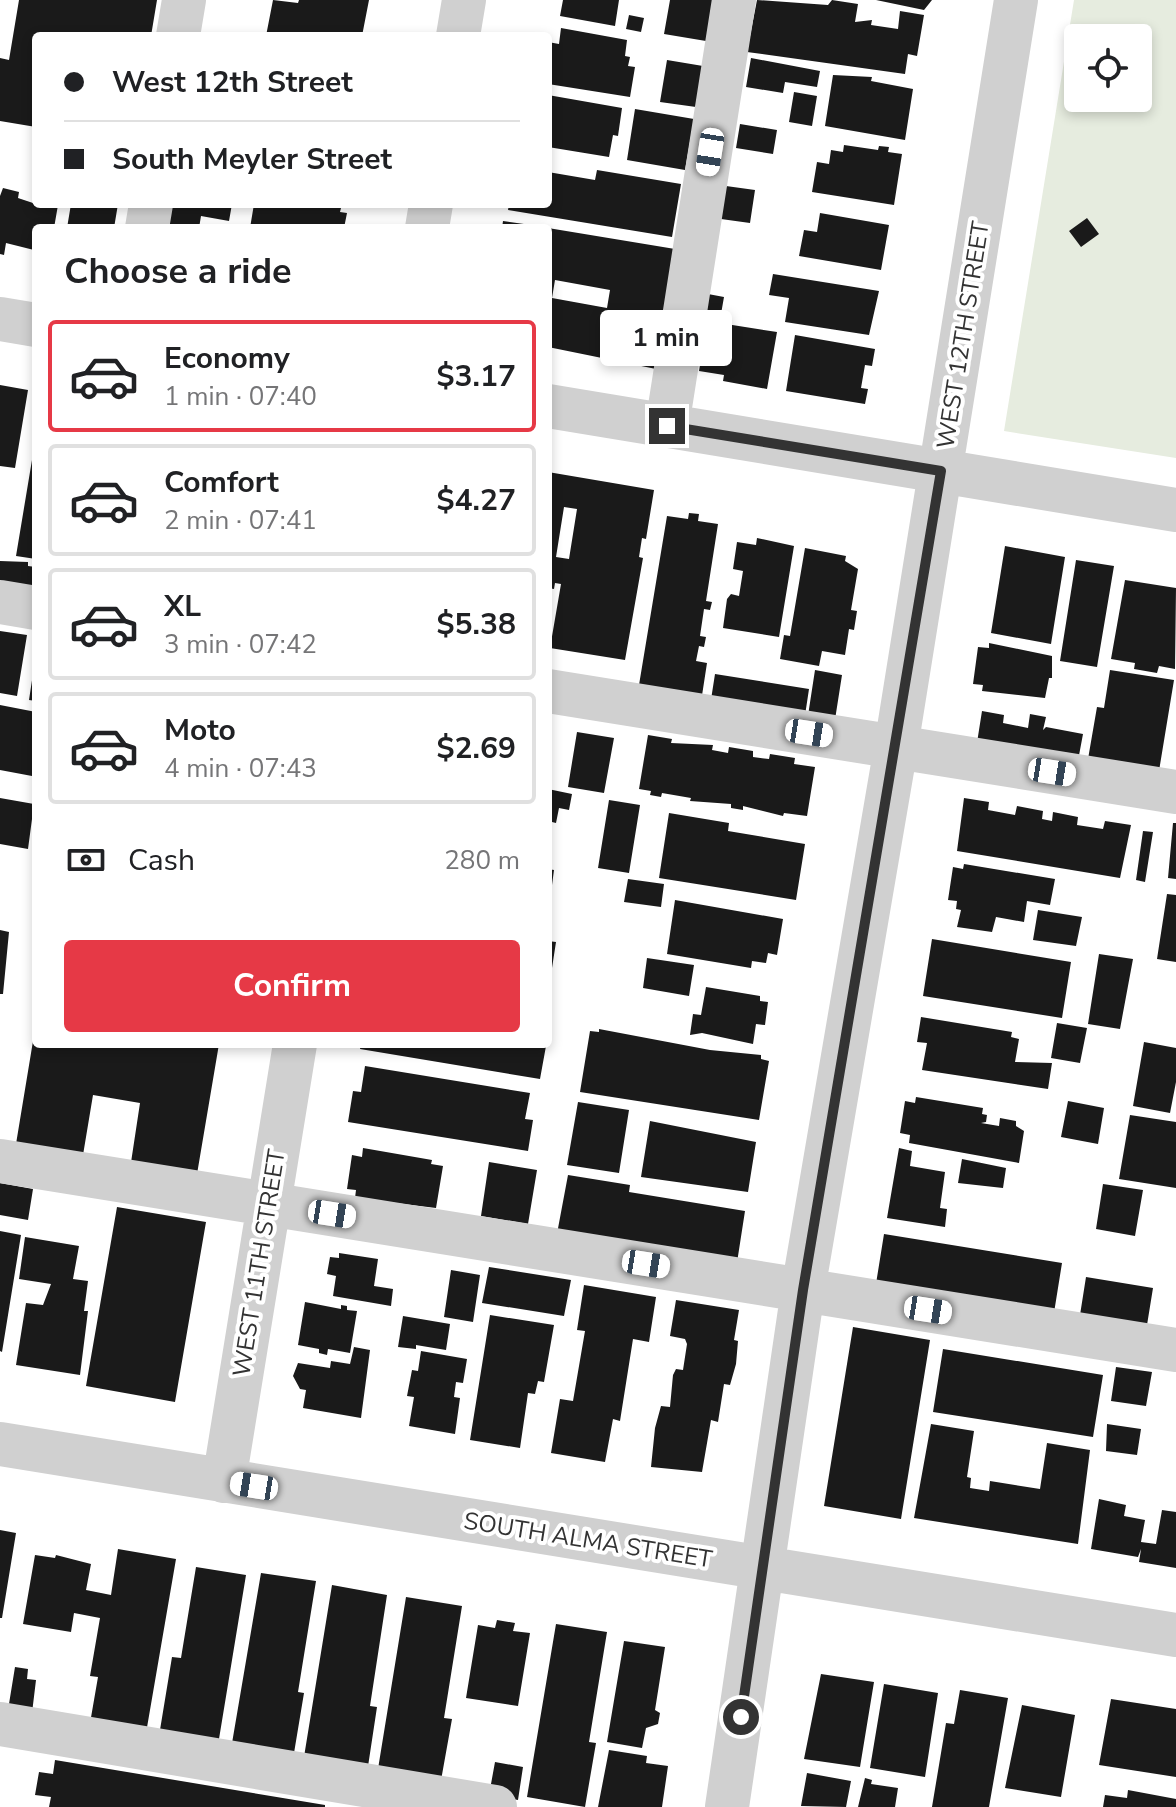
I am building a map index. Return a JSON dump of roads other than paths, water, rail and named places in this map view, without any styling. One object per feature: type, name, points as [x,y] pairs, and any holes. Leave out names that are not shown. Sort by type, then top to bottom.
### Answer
[{"type":"street","points":[[179,32],[184,0]]},
{"type":"street","points":[[459,32],[464,0]]},
{"type":"street","points":[[667,426],[734,0]]},
{"type":"street","name":"WEST 12TH STREET","points":[[727,1807],[765,1568],[803,1290],[896,747],[1016,0]]},
{"type":"street","points":[[0,319],[32,324]]},
{"type":"street","points":[[552,407],[1176,510]]},
{"type":"street","points":[[0,602],[32,607]]},
{"type":"street","points":[[552,692],[1176,792]]},
{"type":"street","name":"WEST 11TH STREET","points":[[224,1481],[294,1048]]},
{"type":"street","points":[[0,1161],[1176,1350]]},
{"type":"street","name":"SOUTH ALMA STREET","points":[[0,1444],[1176,1635]]},
{"type":"street","points":[[0,1724],[495,1807]]}]
